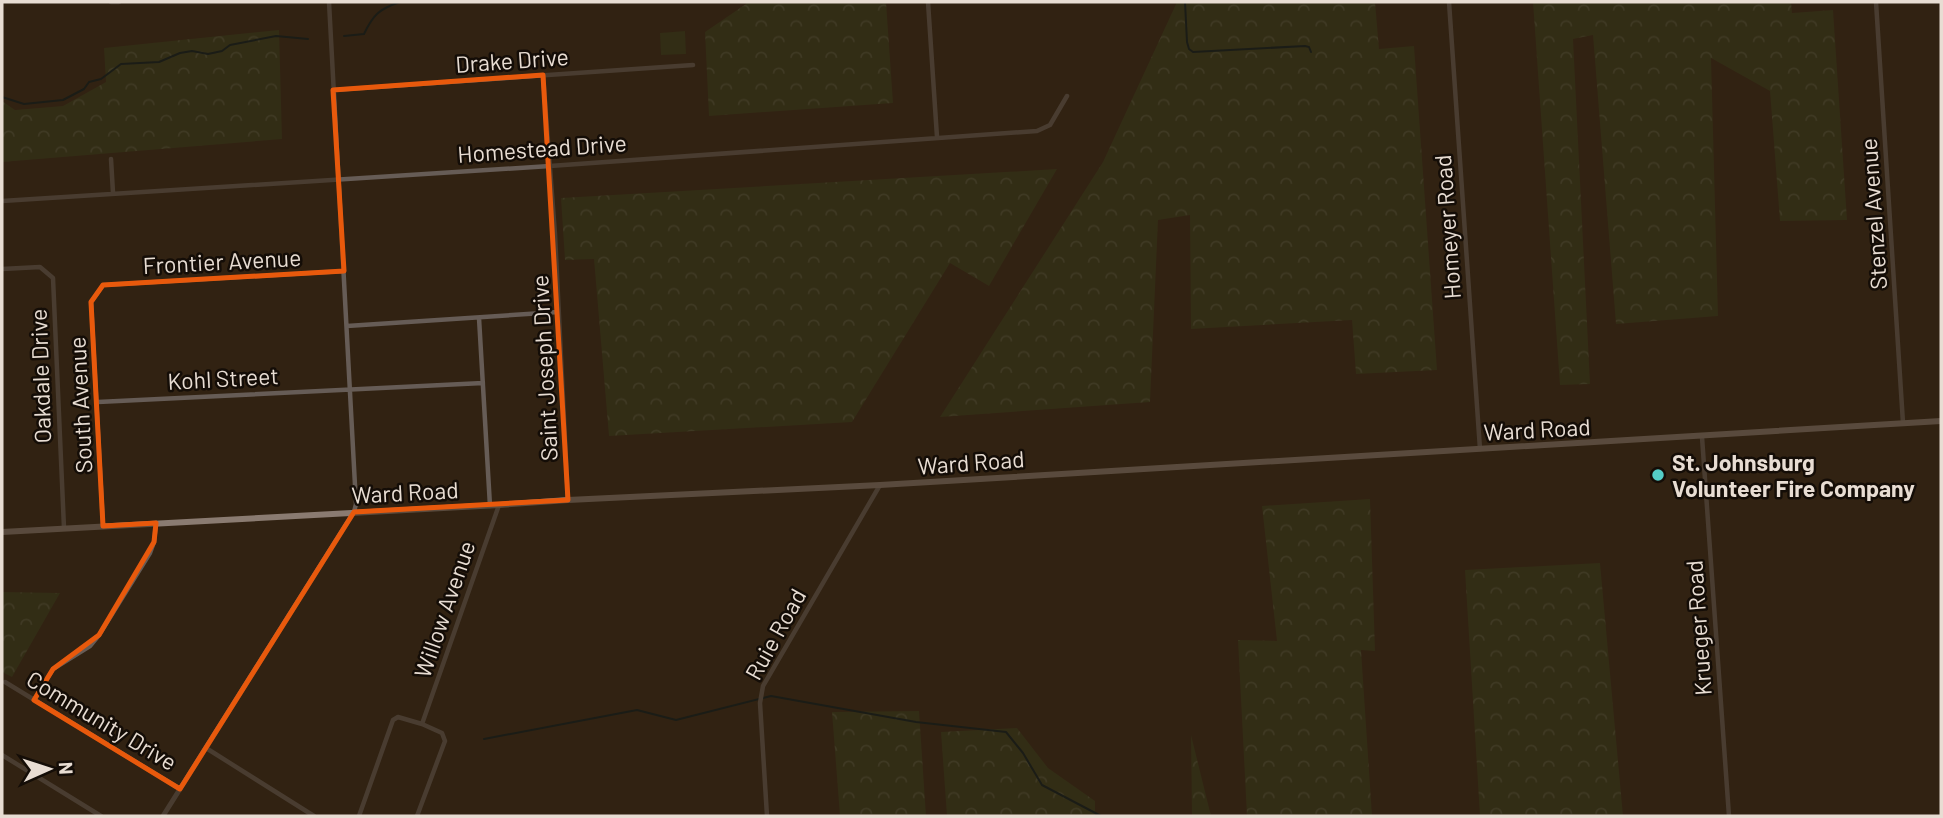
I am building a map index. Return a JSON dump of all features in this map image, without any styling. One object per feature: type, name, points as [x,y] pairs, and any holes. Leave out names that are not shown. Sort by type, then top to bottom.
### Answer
[{"type":"main road","name":"Ward Road","points":[[2,532],[880,485],[1941,421]]},
{"type":"street","points":[[111,2],[120,2]]},
{"type":"street","points":[[163,816],[354,512],[356,504],[328,2]]},
{"type":"street","points":[[928,2],[937,137]]},
{"type":"street","name":"Homeyer Road","points":[[1449,2],[1480,449]]},
{"type":"street","name":"Stenzel Avenue","points":[[1876,2],[1903,424]]},
{"type":"street","name":"Drake Drive","points":[[333,90],[693,65]]},
{"type":"street","name":"Saint Joseph Drive","points":[[543,75],[555,234],[568,500]]},
{"type":"street","name":"Homestead Drive","points":[[2,201],[1037,131],[1050,125],[1067,96]]},
{"type":"street","points":[[111,159],[113,193]]},
{"type":"street","name":"Oakdale Drive","points":[[2,269],[40,267],[53,278],[64,528]]},
{"type":"street","name":"Frontier Avenue","points":[[103,285],[344,271]]},
{"type":"street","name":"South Avenue","points":[[103,285],[92,302],[103,526]]},
{"type":"street","points":[[347,326],[558,312]]},
{"type":"street","points":[[479,318],[490,506]]},
{"type":"street","name":"Kohl Street","points":[[97,402],[483,383]]},
{"type":"street","name":"Krueger Road","points":[[1702,437],[1729,816]]},
{"type":"street","name":"Ruie Road","points":[[767,816],[760,704],[762,686],[880,485]]},
{"type":"street","name":"Willow Avenue","points":[[422,724],[499,505]]},
{"type":"street","points":[[34,700],[53,669],[90,646],[99,635],[150,553],[156,523]]},
{"type":"street","name":"Community Drive","points":[[5,682],[180,789]]},
{"type":"street","points":[[359,816],[393,720],[398,717],[442,733],[445,741],[417,816]]},
{"type":"street","points":[[205,748],[314,816]]},
{"type":"street","points":[[2,755],[101,816]]},
{"type":"highlighted area","points":[[543,75],[568,500],[354,512],[180,789],[34,700],[53,669],[99,635],[154,542],[156,523],[103,526],[91,302],[103,285],[344,271],[333,90]]},
{"type":"green space","points":[[746,2],[886,2],[893,103],[709,116],[705,32]]},
{"type":"green space","points":[[1177,2],[1375,2],[1379,49],[1414,46],[1437,370],[1356,374],[1352,320],[1191,329],[1190,215],[1158,220],[1150,402],[940,417],[1103,162]]},
{"type":"green space","points":[[1533,2],[1791,2],[1792,13],[1833,10],[1847,220],[1780,221],[1770,91],[1711,58],[1718,316],[1616,324],[1593,35],[1573,39],[1590,384],[1560,385]]},
{"type":"green space","points":[[279,30],[282,139],[2,162],[2,101],[15,110],[63,106],[106,82],[104,48]]},
{"type":"green space","points":[[685,31],[686,54],[661,55],[660,33]]},
{"type":"green space","points":[[1057,169],[989,286],[950,263],[852,422],[609,436],[594,259],[565,260],[561,198]]},
{"type":"green space","points":[[1370,499],[1375,651],[1361,650],[1372,816],[1247,816],[1238,640],[1277,641],[1262,506]]},
{"type":"green space","points":[[1600,563],[1623,816],[1480,816],[1465,570]]},
{"type":"green space","points":[[2,592],[60,593],[12,677],[2,672]]},
{"type":"green space","points":[[919,711],[926,816],[840,816],[832,712]]},
{"type":"green space","points":[[1017,728],[1048,768],[1095,801],[1095,816],[947,816],[941,732]]},
{"type":"green space","points":[[1191,735],[1211,816],[1192,816]]},
{"type":"waterway","points":[[344,36],[364,34],[378,14],[400,2]]},
{"type":"waterway","points":[[1185,2],[1187,42],[1193,52],[1305,46],[1309,47],[1311,52]]},
{"type":"waterway","points":[[2,97],[24,104],[63,100],[84,89],[89,82],[101,79],[121,64],[159,62],[192,51],[208,54],[222,51],[230,45],[276,36],[308,39]]},
{"type":"waterway","points":[[484,739],[637,710],[676,720],[771,696],[916,722],[1006,732],[1023,753],[1042,785],[1101,816]]},
{"type":"place","name":"St. Johnsburg Volunteer Fire Company","points":[[1658,475]]}]
